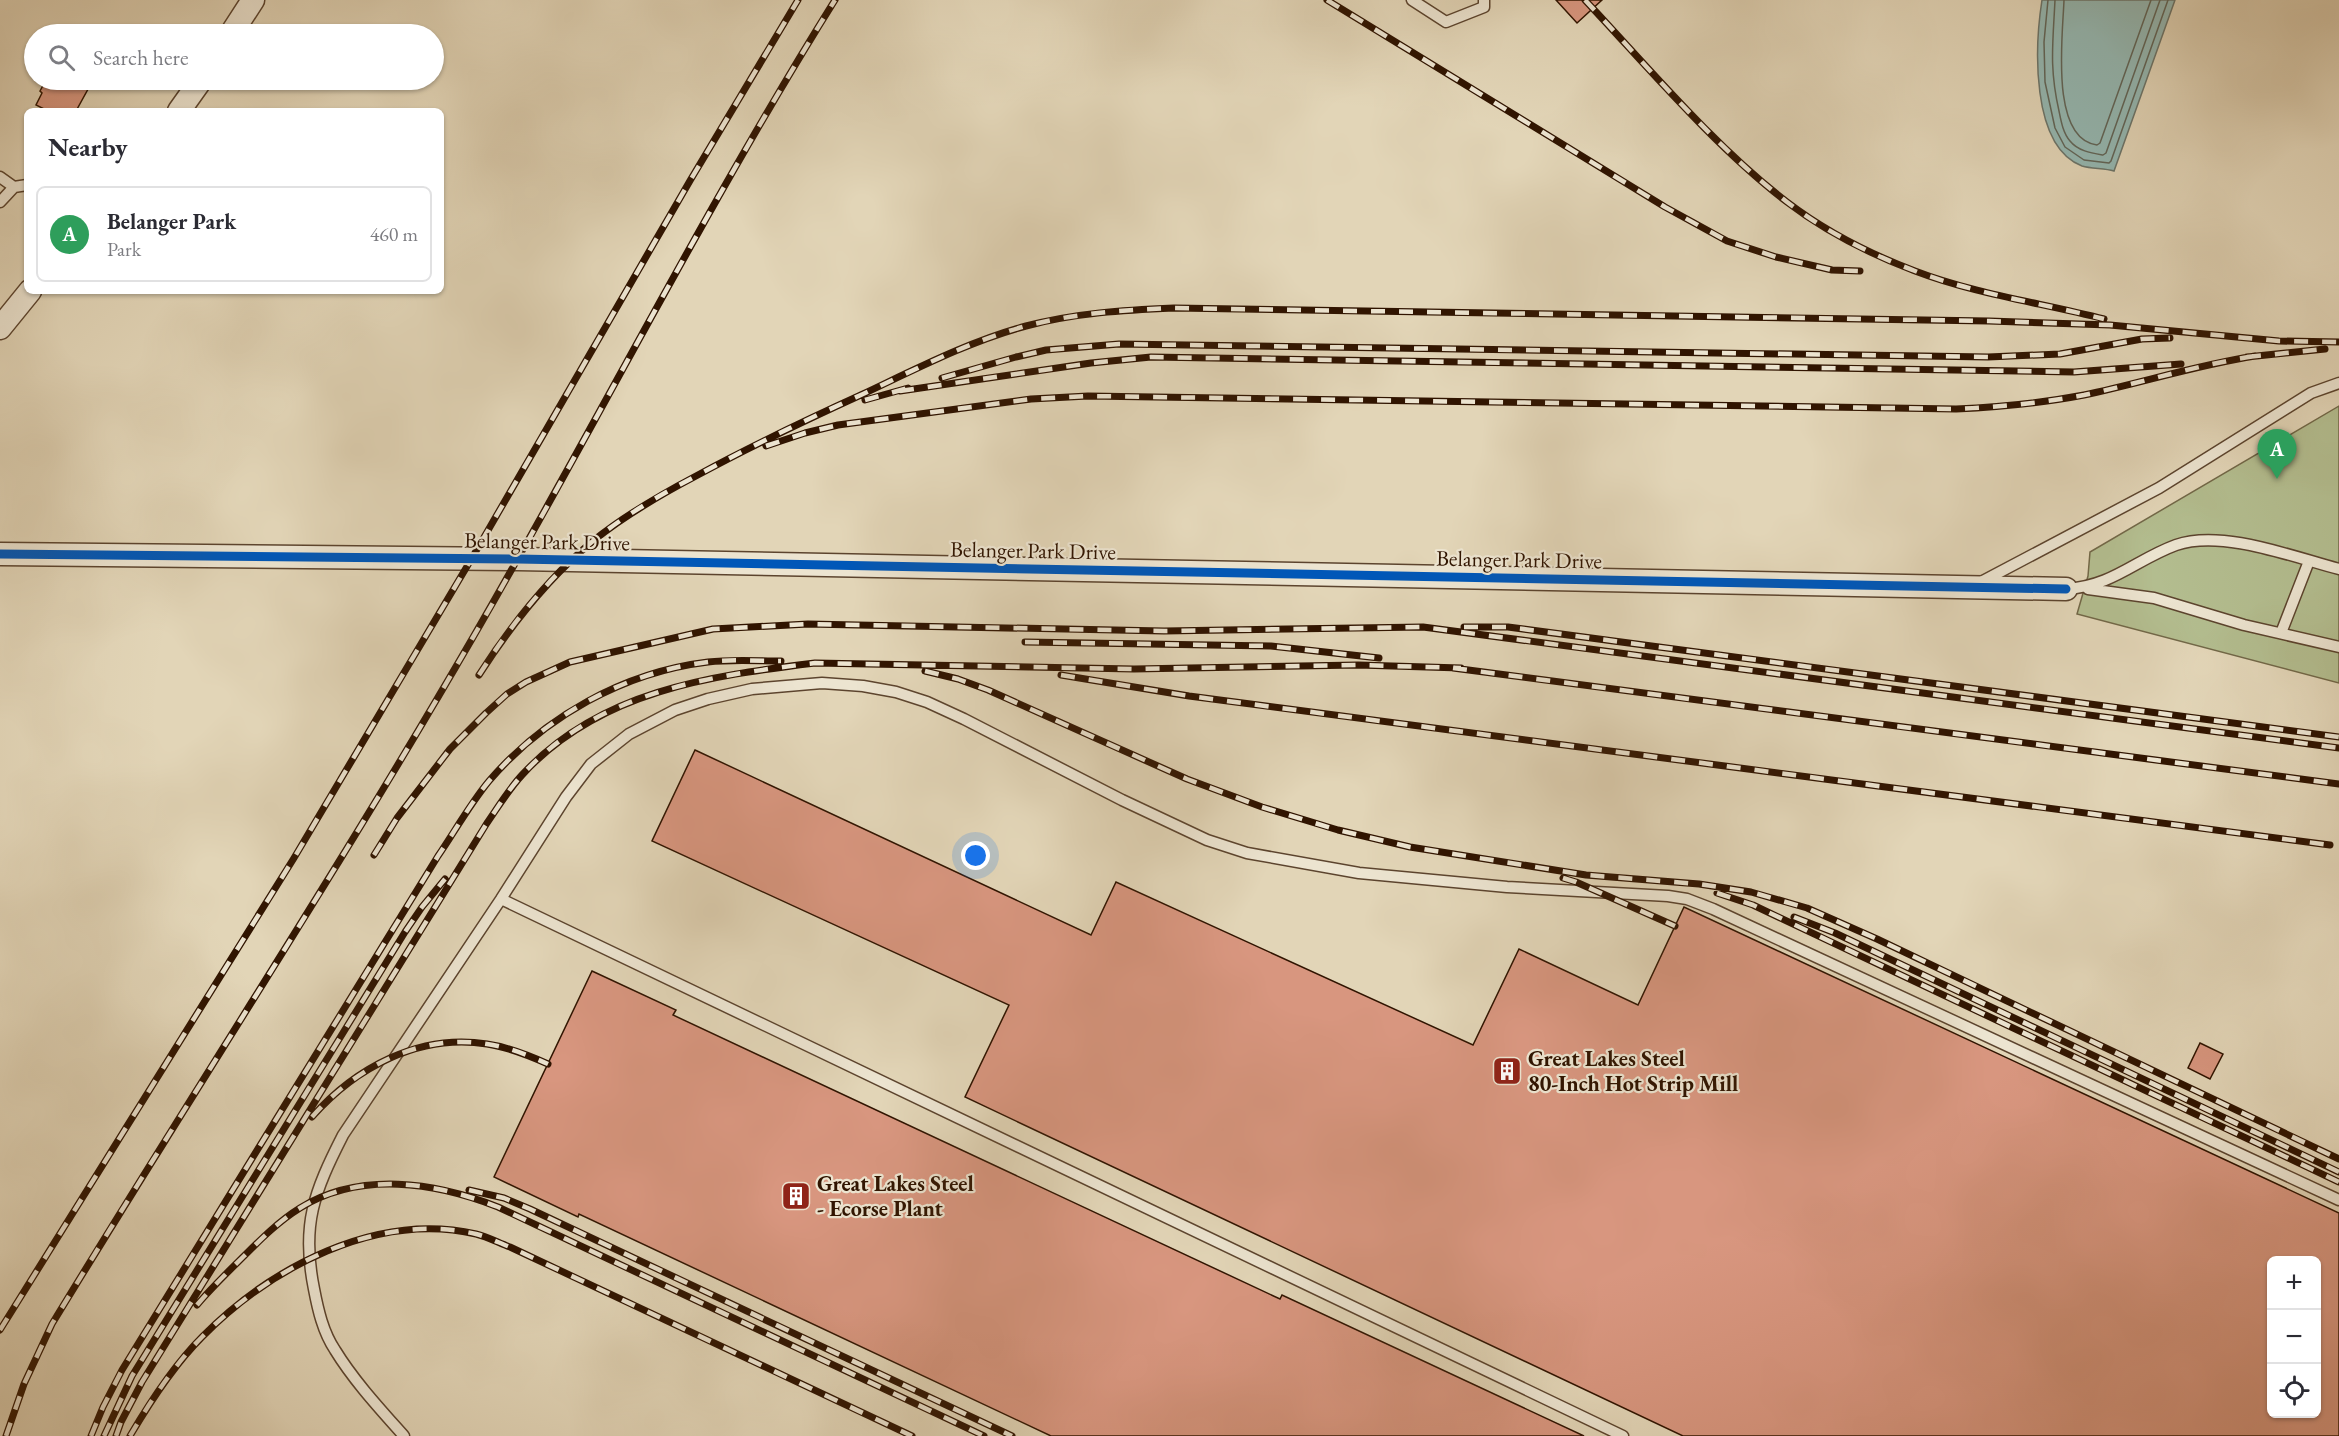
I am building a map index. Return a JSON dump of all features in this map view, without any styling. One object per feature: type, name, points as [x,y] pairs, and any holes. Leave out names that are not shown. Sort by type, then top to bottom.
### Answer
[{"type":"street","points":[[237,24],[253,0]]},
{"type":"street","points":[[181,108],[194,90]]},
{"type":"street","points":[[0,328],[28,294]]},
{"type":"street","name":"Belanger Park Drive","points":[[0,554],[518,559],[2071,589]]},
{"type":"lane","points":[[1412,0],[1446,22],[1484,7],[1484,0]]},
{"type":"lane","points":[[0,177],[14,187]]},
{"type":"lane","points":[[0,202],[14,187],[24,185]]},
{"type":"lane","points":[[1970,588],[2159,488],[2311,393],[2339,383]]},
{"type":"lane","points":[[2071,589],[2097,584],[2116,577],[2155,554],[2179,544],[2202,540],[2224,540],[2339,569]]},
{"type":"lane","points":[[2281,633],[2309,561]]},
{"type":"lane","points":[[2071,589],[2154,598],[2339,647]]},
{"type":"lane","points":[[404,1436],[337,1354],[326,1334],[316,1304],[309,1265],[310,1218],[326,1169],[343,1135],[501,899],[566,797],[591,764],[629,734],[675,710],[708,699],[752,689],[822,683],[863,686],[896,692],[927,702],[1122,800],[1207,840],[1247,854],[1359,873],[1507,887],[1657,895],[1687,899],[2339,1200]]},
{"type":"lane","points":[[501,899],[1623,1436]]},
{"type":"green space","points":[[2339,406],[2339,683],[2077,614],[2088,576],[2090,552]]},
{"type":"water","points":[[2042,0],[2175,0],[2114,171],[2082,166],[2065,155],[2053,138],[2045,117],[2038,67]]},
{"type":"building","points":[[1556,0],[1602,0],[1577,23]]},
{"type":"building","points":[[88,90],[78,108],[42,108],[36,105],[42,93],[40,91]]},
{"type":"building","name":"Great Lakes Steel 80-Inch Hot Strip Mill","points":[[695,750],[1091,935],[1116,882],[1473,1045],[1519,949],[1638,1005],[1684,907],[2339,1213],[2339,1436],[1683,1436],[965,1097],[1009,1005],[652,841]]},
{"type":"building","name":"Great Lakes Steel - Ecorse Plant","points":[[592,971],[676,1010],[673,1015],[1280,1299],[1282,1295],[1584,1436],[1051,1436],[579,1214],[578,1217],[494,1177]]},
{"type":"building","points":[[2200,1043],[2223,1054],[2210,1079],[2188,1068]]},
{"type":"railway","points":[[0,1330],[294,858],[798,0]]},
{"type":"railway","points":[[6,1436],[24,1384],[52,1324],[421,726],[518,559],[695,238],[787,78],[835,0]]},
{"type":"railway","points":[[1327,0],[1665,207],[1727,241],[1776,257],[1832,270],[1860,271]]},
{"type":"railway","points":[[1585,0],[1682,105],[1734,156],[1787,202],[1817,223],[1881,257],[1938,279],[2104,319]]},
{"type":"railway","points":[[479,675],[517,621],[560,571],[593,541],[643,506],[758,444],[943,356],[1005,332],[1063,318],[1118,311],[1174,308],[1989,321],[2110,325],[2279,341],[2339,342]]},
{"type":"railway","points":[[942,378],[1046,350],[1119,344],[1988,357],[2060,354],[2142,339],[2170,338]]},
{"type":"railway","points":[[2247,357],[2325,349]]},
{"type":"railway","points":[[766,446],[838,425],[1031,399],[1088,396],[1956,409],[2004,406],[2084,395],[2255,356]]},
{"type":"railway","points":[[900,391],[1091,363],[1151,357],[2074,372],[2181,364]]},
{"type":"railway","points":[[865,400],[908,388]]},
{"type":"railway","points":[[374,855],[397,818],[450,749],[507,694],[526,682],[570,662],[713,629],[808,624],[1164,631],[1423,627],[2339,748]]},
{"type":"railway","points":[[1464,627],[1508,627],[2339,737]]},
{"type":"railway","points":[[1025,642],[1271,646],[1379,658]]},
{"type":"railway","points":[[91,1436],[122,1370],[438,856],[489,781],[511,758],[560,718],[616,687],[677,667],[708,662],[781,661]]},
{"type":"railway","points":[[116,1436],[142,1382],[487,823],[522,775],[552,747],[585,724],[621,706],[658,692],[735,674],[815,663],[1134,669],[1358,665],[1461,668]]},
{"type":"railway","points":[[1453,668],[2339,784]]},
{"type":"railway","points":[[925,671],[958,679],[988,690],[1187,779],[1262,807],[1338,830],[1410,847],[1586,875],[1699,884],[1751,892],[1807,908],[1877,939],[2339,1159]]},
{"type":"railway","points":[[1061,675],[1189,696],[2330,845]]},
{"type":"railway","points":[[1563,878],[1675,926]]},
{"type":"railway","points":[[104,1436],[132,1376],[405,932],[445,879]]},
{"type":"railway","points":[[1717,893],[1753,905],[2339,1182]]},
{"type":"railway","points":[[1794,917],[1835,933],[2339,1172]]},
{"type":"railway","points":[[312,1117],[329,1099],[368,1069],[413,1049],[462,1042],[487,1044],[518,1052],[548,1064]]},
{"type":"railway","points":[[197,1305],[264,1237],[300,1208],[323,1196],[372,1185],[398,1184],[449,1191],[498,1207],[984,1436]]},
{"type":"railway","points":[[469,1190],[504,1198],[530,1209],[1012,1436]]},
{"type":"railway","points":[[130,1436],[163,1384],[192,1348],[229,1312],[259,1289],[292,1268],[327,1251],[363,1238],[401,1231],[438,1229],[476,1234],[510,1247],[912,1436]]},
{"type":"cycle path","points":[[0,554],[518,559],[2066,589]]},
{"type":"place","name":"Belanger Park","points":[[2277,479]]},
{"type":"place","name":"Great Lakes Steel 80-Inch Hot Strip Mill","points":[[1507,1071]]},
{"type":"place","name":"Great Lakes Steel - Ecorse Plant","points":[[796,1196]]}]
